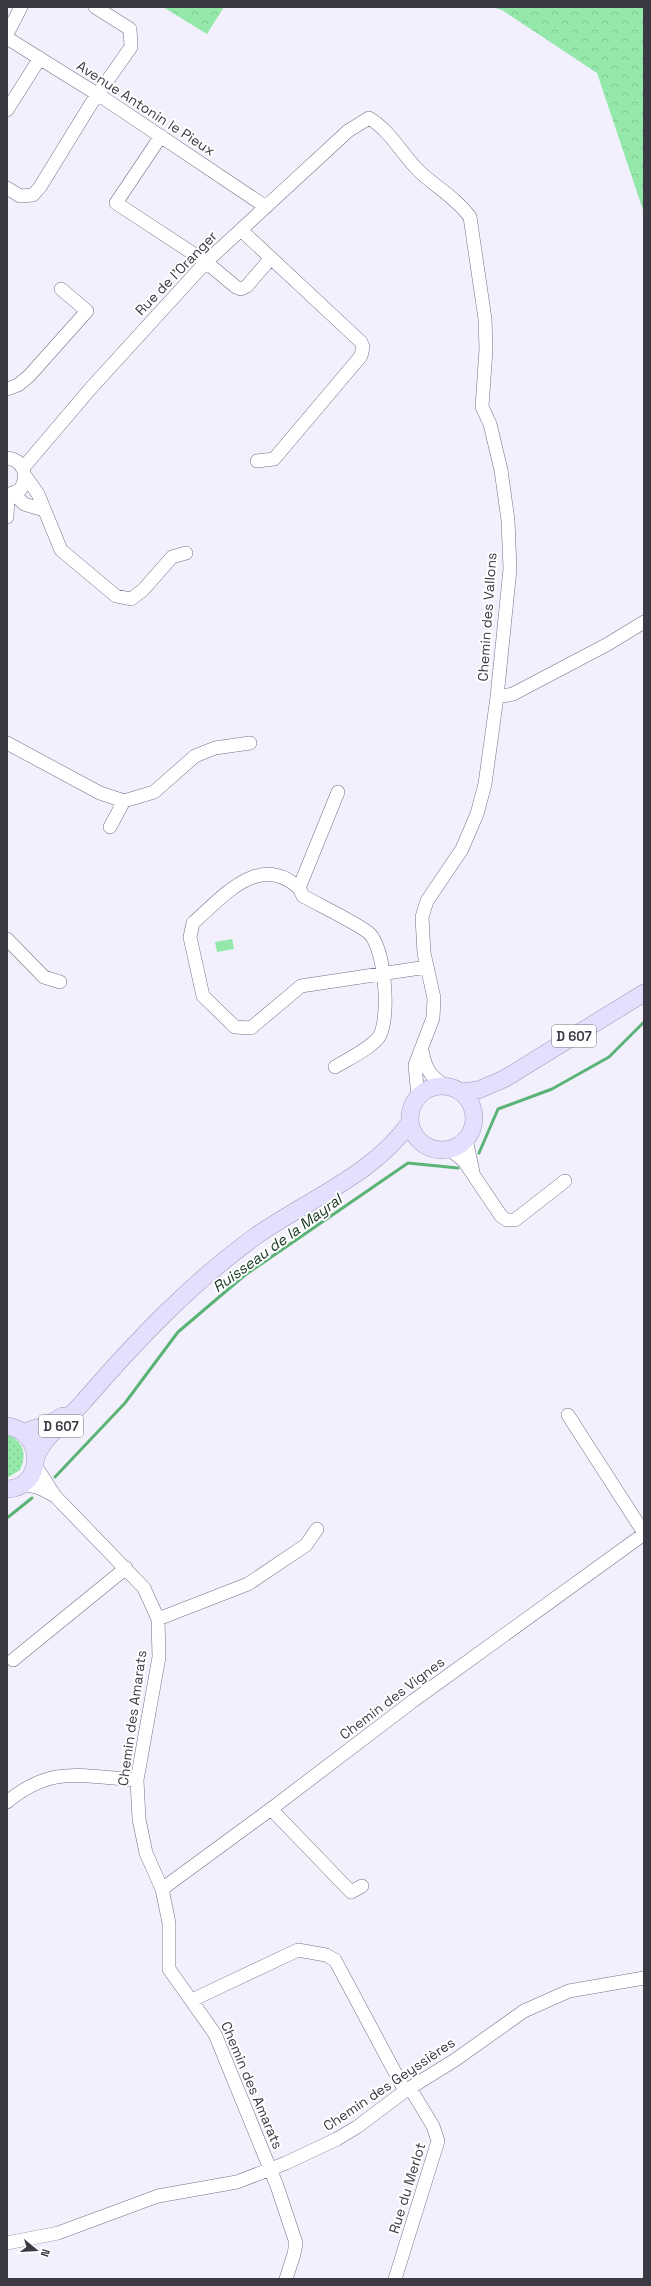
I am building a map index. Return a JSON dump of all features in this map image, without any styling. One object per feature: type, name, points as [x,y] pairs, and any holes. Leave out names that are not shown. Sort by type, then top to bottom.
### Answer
[{"type":"main road","name":"D 607","points":[[454,1089],[478,1090],[504,1079],[644,993]]},
{"type":"main road","name":"D 607","points":[[474,1120],[480,1105],[504,1079]]},
{"type":"main road","points":[[431,1088],[454,1089],[468,1100],[473,1109],[474,1120],[466,1139],[449,1149],[438,1150],[419,1140],[413,1132],[410,1122],[413,1104],[418,1097],[431,1088]]},
{"type":"main road","name":"D 607","points":[[381,1157],[397,1140],[410,1122]]},
{"type":"main road","name":"D 607","points":[[36,1460],[44,1440],[69,1418],[126,1354],[201,1279],[256,1236],[381,1157],[411,1147],[428,1146]]},
{"type":"main road","name":"D 607","points":[[24,1432],[49,1424],[68,1413],[87,1398]]},
{"type":"main road","points":[[7,1426],[24,1432],[33,1442],[36,1460],[30,1477],[14,1487]]},
{"type":"street","points":[[7,34],[21,7]]},
{"type":"street","points":[[7,188],[20,196],[33,195],[40,187],[91,104],[99,95],[131,47],[130,29],[95,7]]},
{"type":"street","name":"Avenue Antonin le Pieux","points":[[7,38],[99,95],[266,207]]},
{"type":"street","points":[[7,110],[40,58]]},
{"type":"street","name":"Rue de l'Oranger","points":[[10,495],[24,484],[24,472],[89,390],[206,262],[348,131],[370,118]]},
{"type":"street","name":"Chemin des Vallons","points":[[370,118],[380,125],[419,171],[460,204],[470,217],[485,319],[486,349],[482,407],[490,424],[501,470],[508,520],[510,569],[497,697],[485,784],[477,814],[462,849],[427,901],[422,917],[422,932],[427,967],[434,998],[433,1018],[415,1065],[418,1097]]},
{"type":"street","points":[[161,136],[116,203],[206,262],[236,287],[241,289],[247,286],[270,259]]},
{"type":"street","points":[[241,230],[270,259],[361,342],[363,352],[274,459],[257,461]]},
{"type":"street","points":[[7,389],[18,385],[29,376],[87,312],[61,289]]},
{"type":"street","points":[[7,458],[19,462],[38,494],[61,550],[116,596],[130,598],[143,590],[172,557],[186,553]]},
{"type":"street","points":[[7,516],[10,495],[24,504],[44,510]]},
{"type":"street","points":[[497,697],[513,694],[608,644],[644,622]]},
{"type":"street","points":[[7,743],[100,793],[124,801],[154,792],[195,756],[215,748],[250,743]]},
{"type":"street","points":[[299,888],[338,792]]},
{"type":"street","points":[[110,827],[124,801]]},
{"type":"street","points":[[335,1067],[372,1044],[380,1036],[384,1015],[384,974],[377,948],[369,933],[303,896],[299,888],[291,880],[277,876],[255,875],[238,884],[193,923],[190,937],[203,996],[209,1004],[235,1027],[246,1029],[251,1028],[301,986],[384,974],[427,967]]},
{"type":"street","points":[[7,938],[44,977],[60,982]]},
{"type":"street","points":[[422,1050],[428,1072],[434,1079],[454,1089]]},
{"type":"street","points":[[466,1139],[473,1174]]},
{"type":"street","points":[[449,1149],[464,1161],[501,1216],[507,1220],[515,1220],[565,1181]]},
{"type":"street","points":[[568,1415],[644,1534]]},
{"type":"street","name":"Chemin des Amarats","points":[[36,1460],[55,1496],[144,1588],[158,1619],[159,1657],[137,1780],[139,1819],[146,1853],[162,1889],[169,1922],[169,1969],[216,2034],[270,2170]]},
{"type":"street","name":"Chemin des Amarats","points":[[14,1487],[40,1488],[55,1496]]},
{"type":"street","points":[[158,1619],[248,1584],[306,1545],[317,1529]]},
{"type":"street","name":"Chemin des Vignes","points":[[162,1889],[271,1809],[413,1700],[644,1534]]},
{"type":"street","points":[[13,1660],[126,1568]]},
{"type":"street","points":[[7,1802],[25,1787],[47,1778],[65,1775],[137,1780]]},
{"type":"street","points":[[271,1809],[352,1892],[362,1886]]},
{"type":"street","name":"Rue du Merlot","points":[[192,2000],[298,1950],[326,1955],[335,1960],[408,2090],[433,2126],[438,2141],[395,2279]]},
{"type":"street","name":"Chemin des Geyssières","points":[[7,2243],[58,2233],[158,2196],[237,2182],[270,2170],[338,2139],[358,2127],[408,2090],[455,2060],[524,2011],[569,1991],[644,1978]]},
{"type":"street","points":[[270,2170],[296,2243],[286,2279]]},
{"type":"green space","points":[[163,7],[224,7],[207,34]]},
{"type":"green space","points":[[492,7],[644,7],[644,213],[597,73],[502,10]]},
{"type":"green space","points":[[232,939],[234,949],[217,952],[215,942]]},
{"type":"green space","points":[[7,1435],[20,1444],[23,1459],[20,1470],[7,1478]]},
{"type":"waterway","name":"Ruisseau de la Mayral","points":[[479,1153],[498,1109],[552,1089],[609,1057],[644,1022]]},
{"type":"waterway","name":"Ruisseau de la Mayral","points":[[55,1477],[125,1403],[178,1332],[245,1275],[408,1163],[458,1168]]},
{"type":"waterway","name":"Ruisseau de la Mayral","points":[[7,1518],[32,1498]]}]
